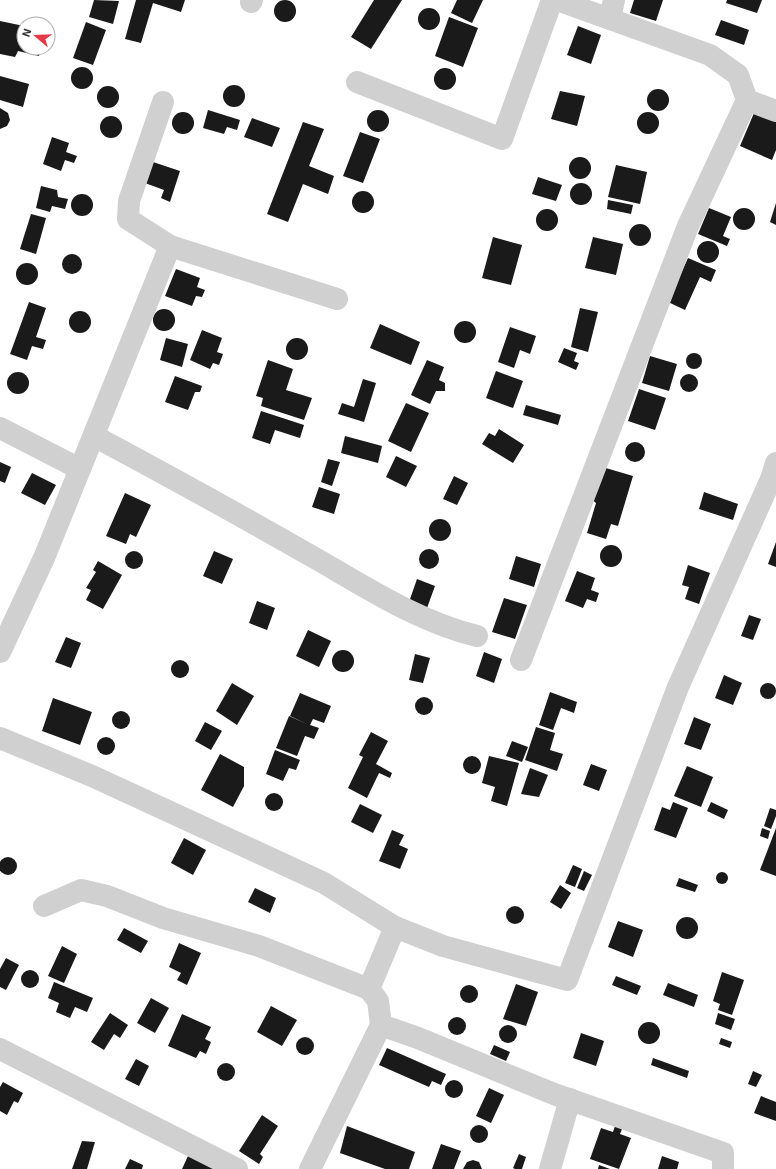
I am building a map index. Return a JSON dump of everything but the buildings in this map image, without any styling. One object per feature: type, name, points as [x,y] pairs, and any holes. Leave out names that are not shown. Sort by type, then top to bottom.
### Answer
[{"type":"street","points":[[357,82],[502,139],[552,0]]},
{"type":"street","points":[[521,660],[688,226],[747,100],[738,75],[710,55],[612,9],[557,0]]},
{"type":"street","points":[[747,100],[776,111]]},
{"type":"street","points":[[163,102],[129,201],[128,219],[170,246],[337,299]]},
{"type":"street","points":[[0,652],[44,558],[170,246]]},
{"type":"street","points":[[0,428],[80,469]]},
{"type":"street","points":[[94,436],[228,509],[400,606],[458,631],[476,636]]},
{"type":"street","points":[[0,738],[92,776],[324,883],[395,926],[443,946],[567,980],[678,686],[776,463]]},
{"type":"street","points":[[44,906],[80,890],[107,896],[163,918],[258,946],[369,989],[378,1001],[380,1025],[310,1169]]},
{"type":"street","points":[[369,989],[395,926]]},
{"type":"street","points":[[380,1025],[570,1099],[724,1152],[722,1169]]},
{"type":"street","points":[[0,1049],[237,1169]]},
{"type":"street","points":[[550,1169],[570,1099]]}]
